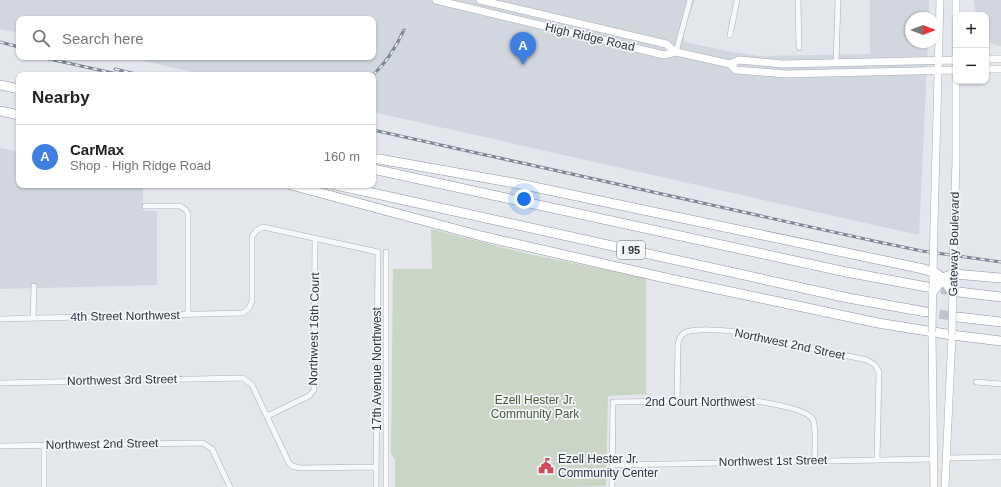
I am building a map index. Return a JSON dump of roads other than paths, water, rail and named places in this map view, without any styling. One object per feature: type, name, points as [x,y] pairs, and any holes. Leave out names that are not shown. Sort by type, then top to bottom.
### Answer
[{"type":"highway","points":[[0,85],[16,88]]},
{"type":"highway","points":[[0,111],[16,114]]},
{"type":"highway","points":[[376,159],[520,184],[832,251],[933,271],[956,292],[1001,297]]},
{"type":"highway","name":"I 95","points":[[376,170],[826,268],[930,289]]},
{"type":"highway","points":[[302,188],[425,222],[519,245],[845,316],[932,332],[1001,341]]},
{"type":"highway","name":"I 95","points":[[350,188],[829,294],[926,312]]},
{"type":"highway","points":[[930,289],[949,275],[956,273],[1001,278]]},
{"type":"highway","points":[[958,317],[1001,322]]},
{"type":"street","name":"High Ridge Road","points":[[436,0],[664,55],[676,52]]},
{"type":"street","name":"High Ridge Road","points":[[480,0],[666,44],[676,52],[730,64],[736,70],[764,73],[799,74],[953,70]]},
{"type":"street","points":[[676,52],[690,0]]},
{"type":"street","points":[[730,35],[737,0]]},
{"type":"street","points":[[798,0],[799,48]]},
{"type":"street","points":[[836,63],[838,0]]},
{"type":"street","name":"Gateway Boulevard","points":[[934,487],[930,289],[933,271],[940,0]]},
{"type":"street","name":"Gateway Boulevard","points":[[956,0],[956,48]]},
{"type":"street","points":[[593,37],[595,27]]},
{"type":"street","points":[[989,59],[1001,59]]},
{"type":"street","name":"High Ridge Road","points":[[730,64],[739,60],[766,63],[953,60]]},
{"type":"street","points":[[799,63],[799,74]]},
{"type":"street","points":[[989,70],[1001,69]]},
{"type":"street","name":"Gateway Boulevard","points":[[945,487],[952,335],[956,292],[954,229],[956,84]]},
{"type":"street","points":[[145,206],[180,206],[186,210],[188,214],[188,314]]},
{"type":"street","name":"4th Street Northwest","points":[[0,319],[239,313],[247,311],[252,301],[252,238],[256,230],[259,228],[267,228],[315,238]]},
{"type":"street","name":"17th Avenue Northwest","points":[[315,238],[378,252],[376,487]]},
{"type":"street","name":"Northwest 16th Court","points":[[267,416],[309,396],[314,390],[315,238]]},
{"type":"street","name":"17th Avenue Northwest","points":[[386,252],[386,487]]},
{"type":"street","points":[[33,318],[34,286]]},
{"type":"street","name":"Northwest 2nd Street","points":[[677,401],[678,344],[680,336],[687,332],[737,332],[867,360],[875,365],[879,372],[877,460]]},
{"type":"street","name":"Northwest 3rd Street","points":[[0,383],[243,378],[252,385],[267,416]]},
{"type":"street","points":[[976,382],[1001,384]]},
{"type":"street","name":"2nd Court Northwest","points":[[612,465],[613,402],[752,400],[805,412],[813,421],[815,460]]},
{"type":"street","points":[[267,416],[289,463],[296,468],[376,466]]},
{"type":"street","name":"Northwest 2nd Street","points":[[0,446],[203,443],[212,450],[230,487]]},
{"type":"street","points":[[44,445],[44,487]]},
{"type":"street","points":[[947,458],[1001,457]]},
{"type":"street","name":"Northwest 1st Street","points":[[612,465],[815,460],[934,459]]},
{"type":"street","points":[[612,465],[612,487]]},
{"type":"tunnel","points":[[928,287],[957,292]]},
{"type":"tunnel","points":[[926,312],[958,317]]},
{"type":"railway","points":[[376,72],[391,54],[404,30]]},
{"type":"railway","points":[[0,42],[16,46]]},
{"type":"railway","points":[[54,60],[108,72]]},
{"type":"railway","points":[[115,69],[128,72]]},
{"type":"railway","points":[[376,131],[874,241],[922,251],[1001,262]]},
{"type":"place","name":"CarMax","points":[[523,65]]},
{"type":"place","name":"Ezell Hester Jr. Community Center","points":[[546,466]]},
{"type":"park label","name":"Ezell Hester Jr. Community Park","points":[[535,407]]}]
